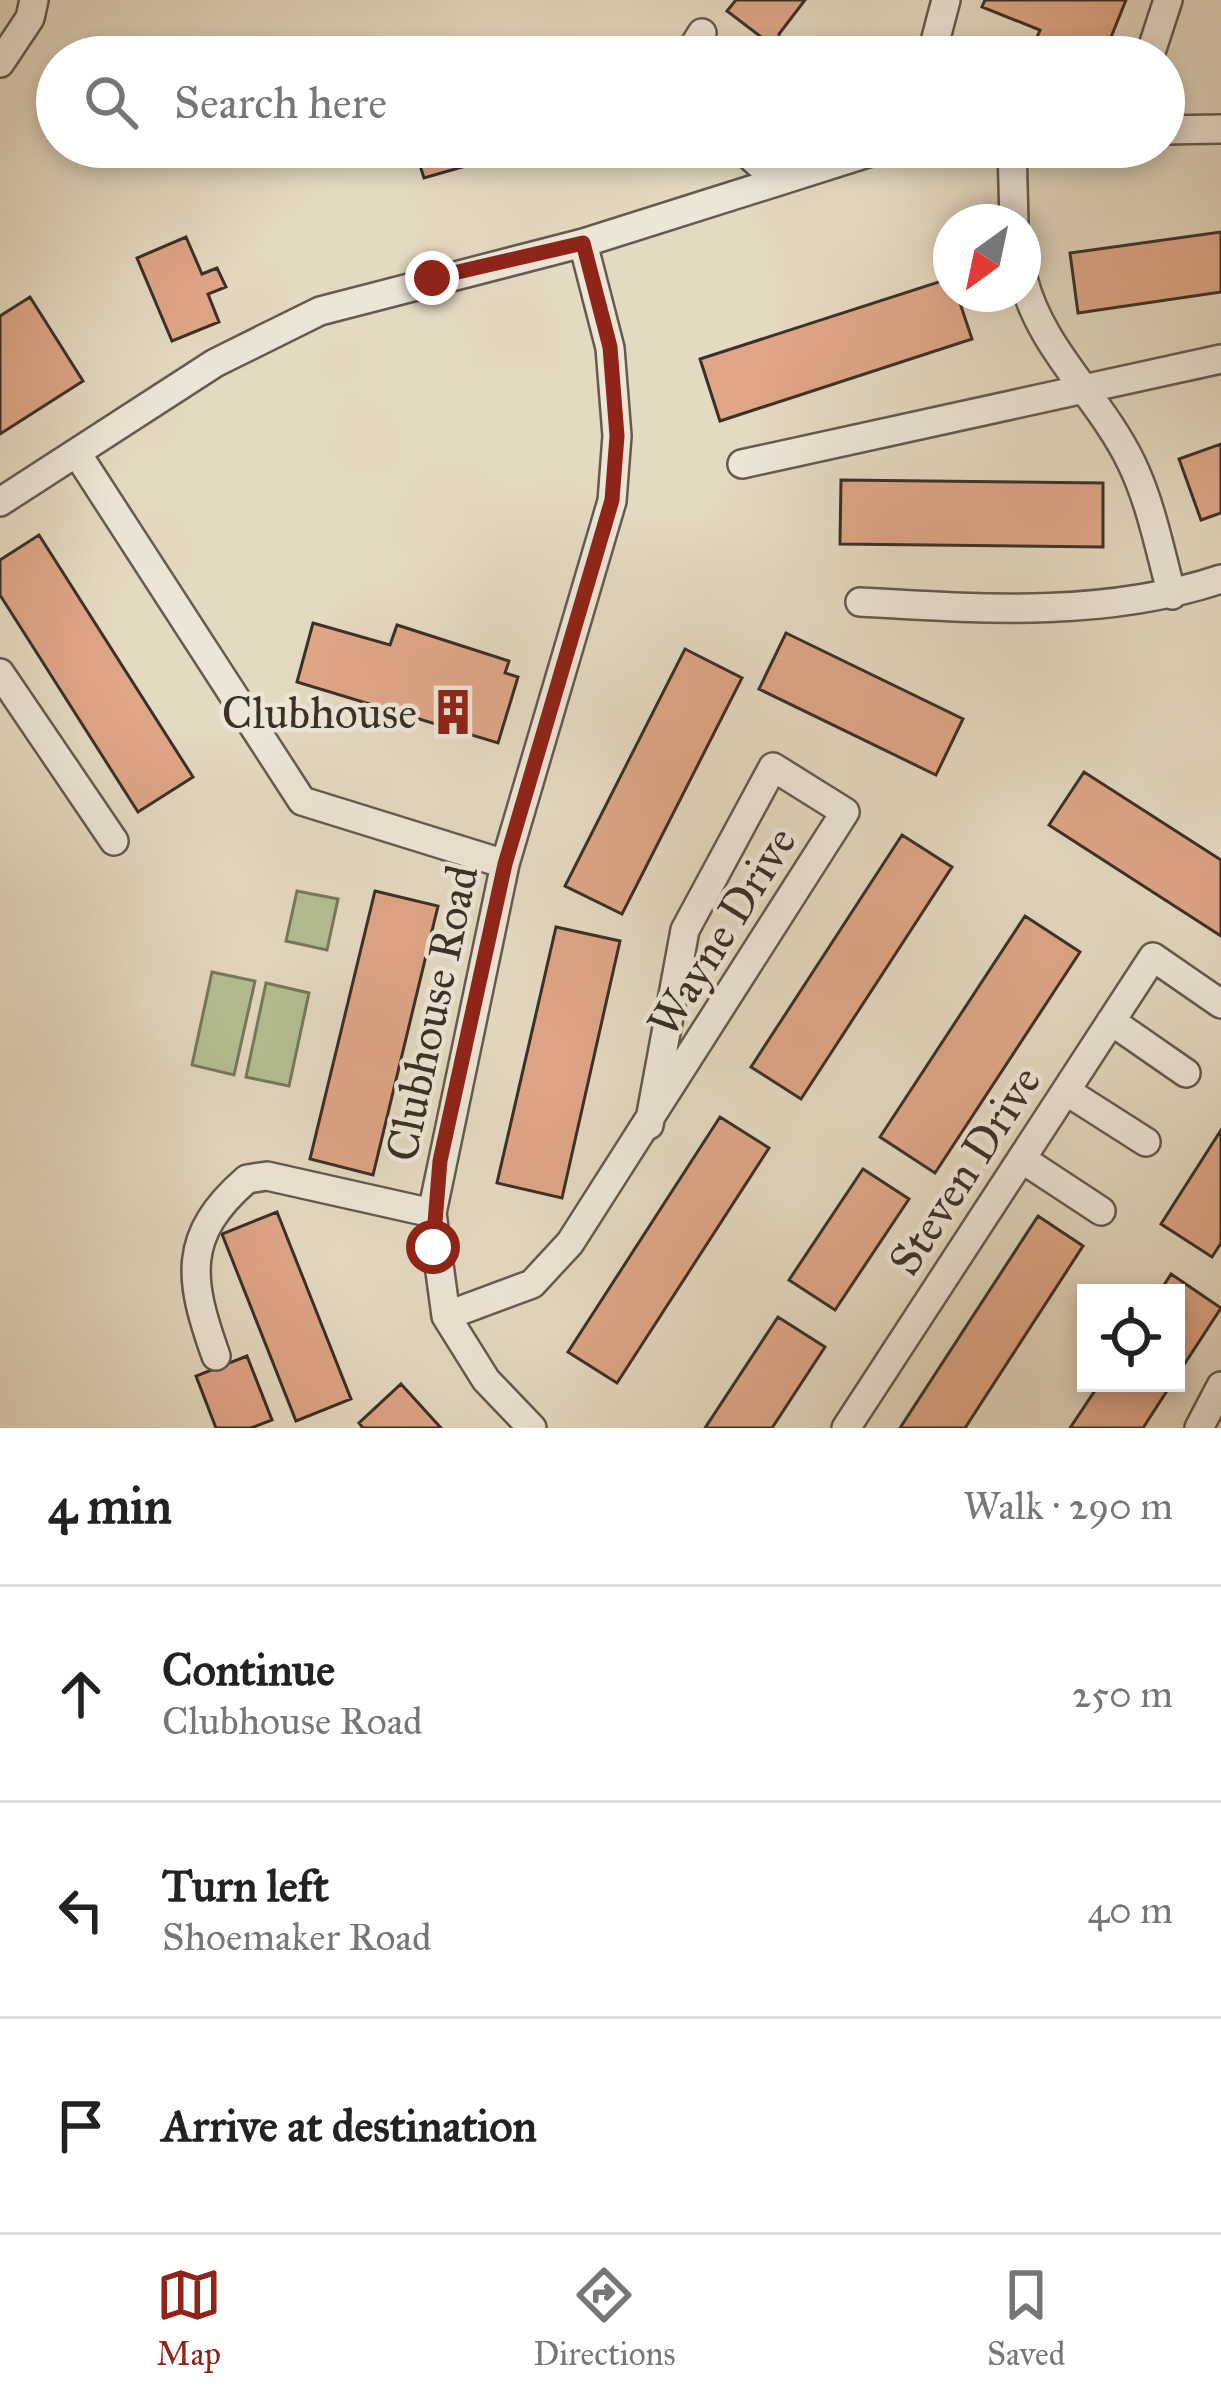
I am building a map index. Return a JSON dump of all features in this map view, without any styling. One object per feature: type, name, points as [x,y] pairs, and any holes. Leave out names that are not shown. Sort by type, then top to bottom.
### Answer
[{"type":"street","points":[[0,63],[30,18],[34,0]]},
{"type":"street","points":[[937,36],[946,0]]},
{"type":"street","points":[[1156,36],[1168,0]]},
{"type":"street","points":[[1185,130],[1221,129]]},
{"type":"street","points":[[764,168],[777,180]]},
{"type":"street","points":[[0,502],[215,363],[320,311],[583,243],[817,168]]},
{"type":"street","points":[[1013,168],[1014,204]]},
{"type":"street","name":"Clubhouse Road","points":[[532,1428],[486,1380],[446,1316],[433,1213],[505,864],[612,500],[617,436],[610,347],[583,243]]},
{"type":"street","points":[[1037,312],[1048,339],[1087,386],[1132,464],[1172,595]]},
{"type":"street","points":[[742,464],[1221,359]]},
{"type":"street","points":[[78,455],[302,801],[505,864]]},
{"type":"street","points":[[860,602],[1020,611],[1172,595],[1221,579]]},
{"type":"street","points":[[0,673],[114,841]]},
{"type":"street","name":"Wayne Drive","points":[[446,1316],[532,1284],[570,1243],[649,1125],[845,812],[773,767],[685,930],[649,1125]]},
{"type":"street","name":"Steven Drive","points":[[846,1428],[1153,957],[1221,1004]]},
{"type":"street","points":[[1112,1022],[1186,1073]]},
{"type":"street","points":[[1066,1090],[1146,1142]]},
{"type":"street","points":[[1022,1159],[1101,1211]]},
{"type":"street","points":[[217,1355],[195,1297],[194,1261],[207,1223],[247,1179],[267,1176],[433,1213]]},
{"type":"street","points":[[1199,1428],[1221,1386]]},
{"type":"green space","points":[[297,891],[338,899],[327,950],[286,941]]},
{"type":"green space","points":[[212,972],[255,981],[234,1075],[192,1065]]},
{"type":"green space","points":[[266,983],[309,993],[289,1086],[246,1077]]},
{"type":"building","points":[[736,0],[805,0],[779,36],[760,36],[727,11]]},
{"type":"building","points":[[985,0],[1126,0],[1111,36],[1038,36],[1040,30],[982,7]]},
{"type":"building","points":[[421,168],[459,168],[424,178]]},
{"type":"building","points":[[1221,232],[1221,292],[1078,313],[1070,253]]},
{"type":"building","points":[[186,237],[202,274],[217,268],[226,287],[208,294],[219,322],[172,341],[137,258]]},
{"type":"building","points":[[933,284],[933,312],[963,312],[972,339],[720,421],[700,359]]},
{"type":"building","points":[[30,297],[83,381],[0,434],[0,316]]},
{"type":"building","points":[[1221,444],[1221,513],[1201,520],[1179,459]]},
{"type":"building","points":[[841,480],[1103,483],[1103,547],[840,544]]},
{"type":"building","points":[[39,535],[193,777],[138,812],[0,595],[0,560]]},
{"type":"building","name":"Clubhouse","points":[[313,623],[390,645],[397,625],[509,661],[505,673],[518,677],[498,743],[297,682]]},
{"type":"building","points":[[786,633],[963,719],[936,775],[759,689]]},
{"type":"building","points":[[685,649],[742,678],[622,914],[565,886]]},
{"type":"building","points":[[1084,772],[1221,860],[1221,936],[1049,825]]},
{"type":"building","points":[[902,835],[952,867],[801,1099],[751,1067]]},
{"type":"building","points":[[375,891],[438,906],[373,1175],[310,1159]]},
{"type":"building","points":[[1025,916],[1080,952],[935,1173],[880,1137]]},
{"type":"building","points":[[556,927],[620,941],[562,1198],[497,1183]]},
{"type":"building","points":[[720,1117],[769,1148],[617,1383],[568,1352]]},
{"type":"building","points":[[1221,1130],[1221,1243],[1212,1257],[1161,1224]]},
{"type":"building","points":[[863,1169],[909,1199],[835,1310],[789,1280]]},
{"type":"building","points":[[277,1212],[351,1399],[296,1421],[222,1234]]},
{"type":"building","points":[[1038,1216],[1083,1246],[965,1428],[900,1428]]},
{"type":"building","points":[[1171,1274],[1221,1308],[1185,1363],[1185,1284],[1165,1284]]},
{"type":"building","points":[[778,1317],[825,1347],[772,1428],[705,1428]]},
{"type":"building","points":[[247,1356],[272,1420],[251,1428],[216,1428],[196,1376]]},
{"type":"building","points":[[401,1384],[441,1428],[363,1428],[359,1423]]},
{"type":"building","points":[[1094,1392],[1166,1392],[1143,1428],[1070,1428]]},
{"type":"place","name":"Clubhouse","points":[[453,712]]},
{"type":"route","points":[[432,278],[583,243],[610,347],[617,436],[612,500],[505,864],[440,1161],[433,1247]]}]
